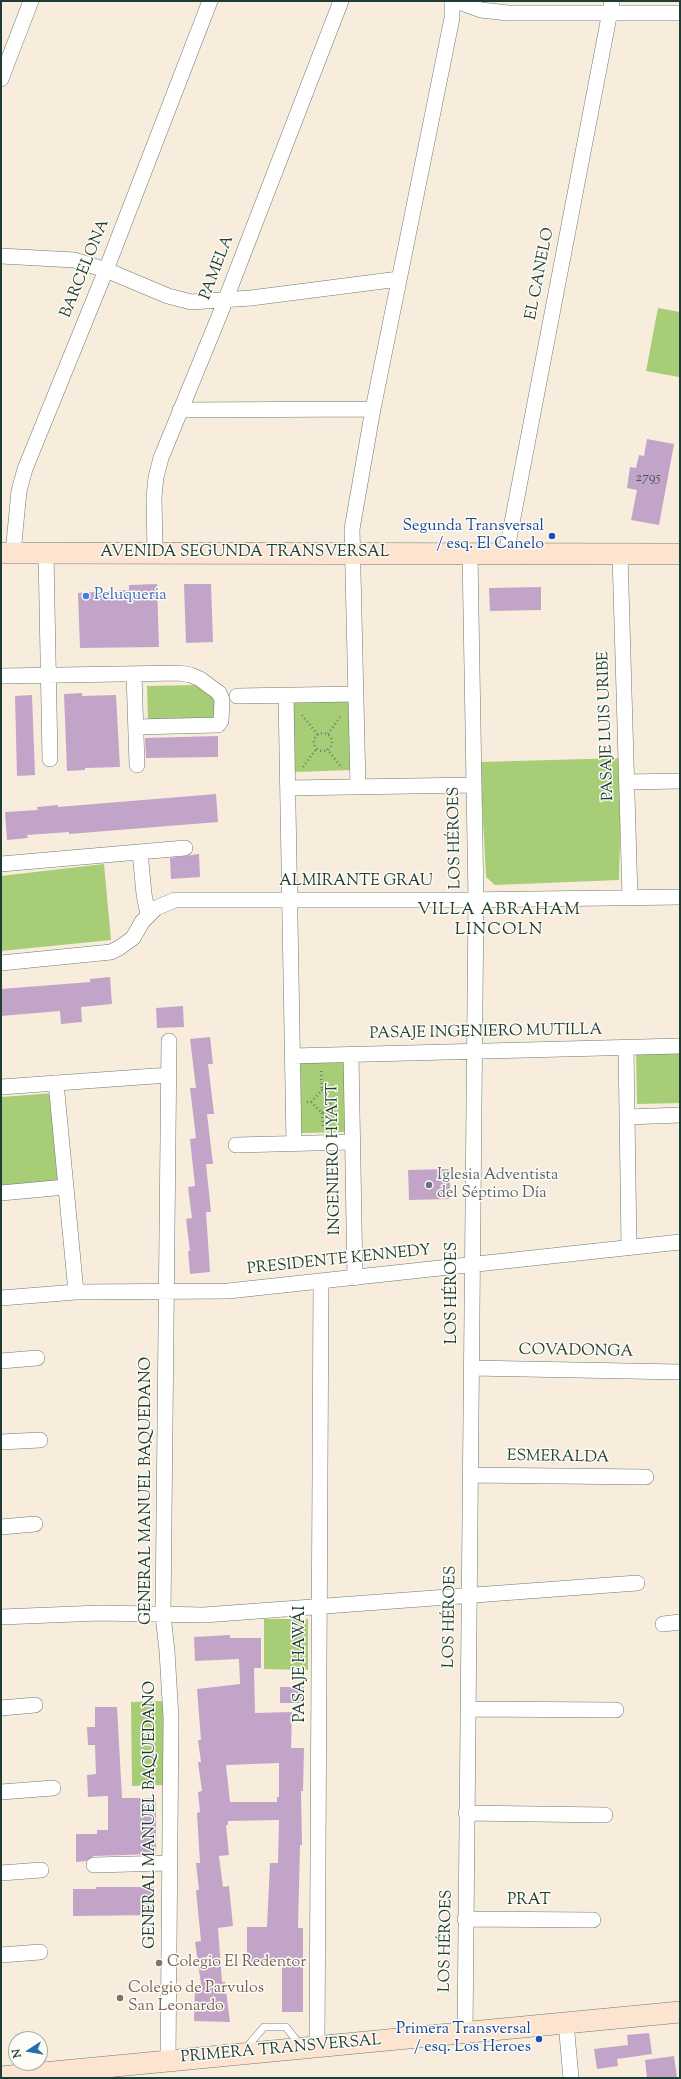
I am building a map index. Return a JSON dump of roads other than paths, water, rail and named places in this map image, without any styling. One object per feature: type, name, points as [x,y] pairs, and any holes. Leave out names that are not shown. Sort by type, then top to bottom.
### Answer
[{"type":"main road","name":"AVENIDA SEGUNDA TRANSVERSAL","points":[[7,553],[353,552],[470,554],[680,554]]},
{"type":"main road","name":"PRIMERA TRANSVERSAL","points":[[1,2077],[680,2012]]},
{"type":"street","points":[[1,79],[31,1]]},
{"type":"street","name":"BARCELONA","points":[[7,553],[25,469],[106,270],[210,1]]},
{"type":"street","name":"PAMELA","points":[[155,553],[154,497],[156,477],[161,458],[225,300],[341,1]]},
{"type":"street","points":[[358,787],[352,529],[373,409],[452,18],[452,1]]},
{"type":"street","points":[[456,1],[474,8],[494,12],[611,7],[680,13]]},
{"type":"street","name":"EL CANELO","points":[[506,554],[611,7]]},
{"type":"street","points":[[1,256],[60,258],[74,260],[106,270],[179,299],[191,302],[225,300],[399,279]]},
{"type":"street","points":[[180,410],[373,409]]},
{"type":"street","points":[[46,553],[50,759]]},
{"type":"street","name":"LOS HÉROES","points":[[465,2033],[471,1264],[476,900],[470,554]]},
{"type":"street","name":"PASAJE LUIS URIBE","points":[[620,554],[630,898]]},
{"type":"street","points":[[134,674],[137,766]]},
{"type":"street","points":[[1,676],[134,674],[191,675],[219,693],[222,700],[221,721],[216,726],[136,726]]},
{"type":"street","points":[[237,696],[356,694]]},
{"type":"street","points":[[286,695],[294,1143]]},
{"type":"street","points":[[627,782],[680,781]]},
{"type":"street","points":[[288,788],[474,785]]},
{"type":"street","points":[[1,864],[185,848]]},
{"type":"street","points":[[1,963],[111,952],[133,938],[148,914],[140,852]]},
{"type":"street","name":"ALMIRANTE GRAU","points":[[148,914],[160,906],[175,900],[476,900],[680,897]]},
{"type":"street","name":"GENERAL MANUEL BAQUEDANO","points":[[168,2061],[171,1698],[163,1615],[169,1041]]},
{"type":"street","name":"PASAJE INGENIERO MUTILLA","points":[[292,1056],[680,1046]]},
{"type":"street","points":[[626,1048],[629,1247]]},
{"type":"street","name":"INGENIERO HYATT","points":[[351,1055],[355,1278]]},
{"type":"street","points":[[1,1088],[169,1075]]},
{"type":"street","points":[[56,1083],[76,1292]]},
{"type":"street","points":[[627,1118],[680,1115]]},
{"type":"street","points":[[236,1145],[352,1142]]},
{"type":"street","points":[[1,1193],[66,1187]]},
{"type":"street","name":"PRESIDENTE KENNEDY","points":[[1,1298],[76,1292],[228,1291],[680,1242]]},
{"type":"street","name":"PASAJE HAWÁI","points":[[310,2047],[319,1608],[322,1282]]},
{"type":"street","points":[[1,1361],[37,1358]]},
{"type":"street","name":"COVADONGA","points":[[471,1368],[680,1372]]},
{"type":"street","points":[[1,1442],[40,1440]]},
{"type":"street","name":"ESMERALDA","points":[[470,1475],[646,1477]]},
{"type":"street","points":[[1,1527],[35,1524]]},
{"type":"street","points":[[1,1617],[100,1613],[204,1616],[637,1583]]},
{"type":"street","points":[[663,1624],[680,1622]]},
{"type":"street","points":[[1,1708],[35,1705]]},
{"type":"street","points":[[468,1709],[616,1710]]},
{"type":"street","points":[[1,1792],[53,1788]]},
{"type":"street","points":[[466,1813],[605,1815]]},
{"type":"street","points":[[94,1865],[170,1863]]},
{"type":"street","points":[[1,1873],[41,1870]]},
{"type":"street","name":"PRAT","points":[[465,1919],[593,1920]]},
{"type":"street","points":[[1,1955],[40,1952]]},
{"type":"street","points":[[566,2023],[571,2078]]},
{"type":"place","name":"Segunda Transversal / esq. El Canelo","points":[[552,536]]},
{"type":"place","name":"Peluqueria","points":[[86,596]]},
{"type":"place","name":"Iglesia Adventista del Séptimo Día","points":[[429,1185]]},
{"type":"place","name":"Colegio El Redentor","points":[[159,1963]]},
{"type":"place","name":"Colegio de Parvulos San Leonardo","points":[[120,1998]]},
{"type":"place","name":"Primera Transversal / esq. Los Heroes","points":[[539,2039]]},
{"type":"district","name":"VILLA ABRAHAM LINCOLN","points":[[499,921]]}]
